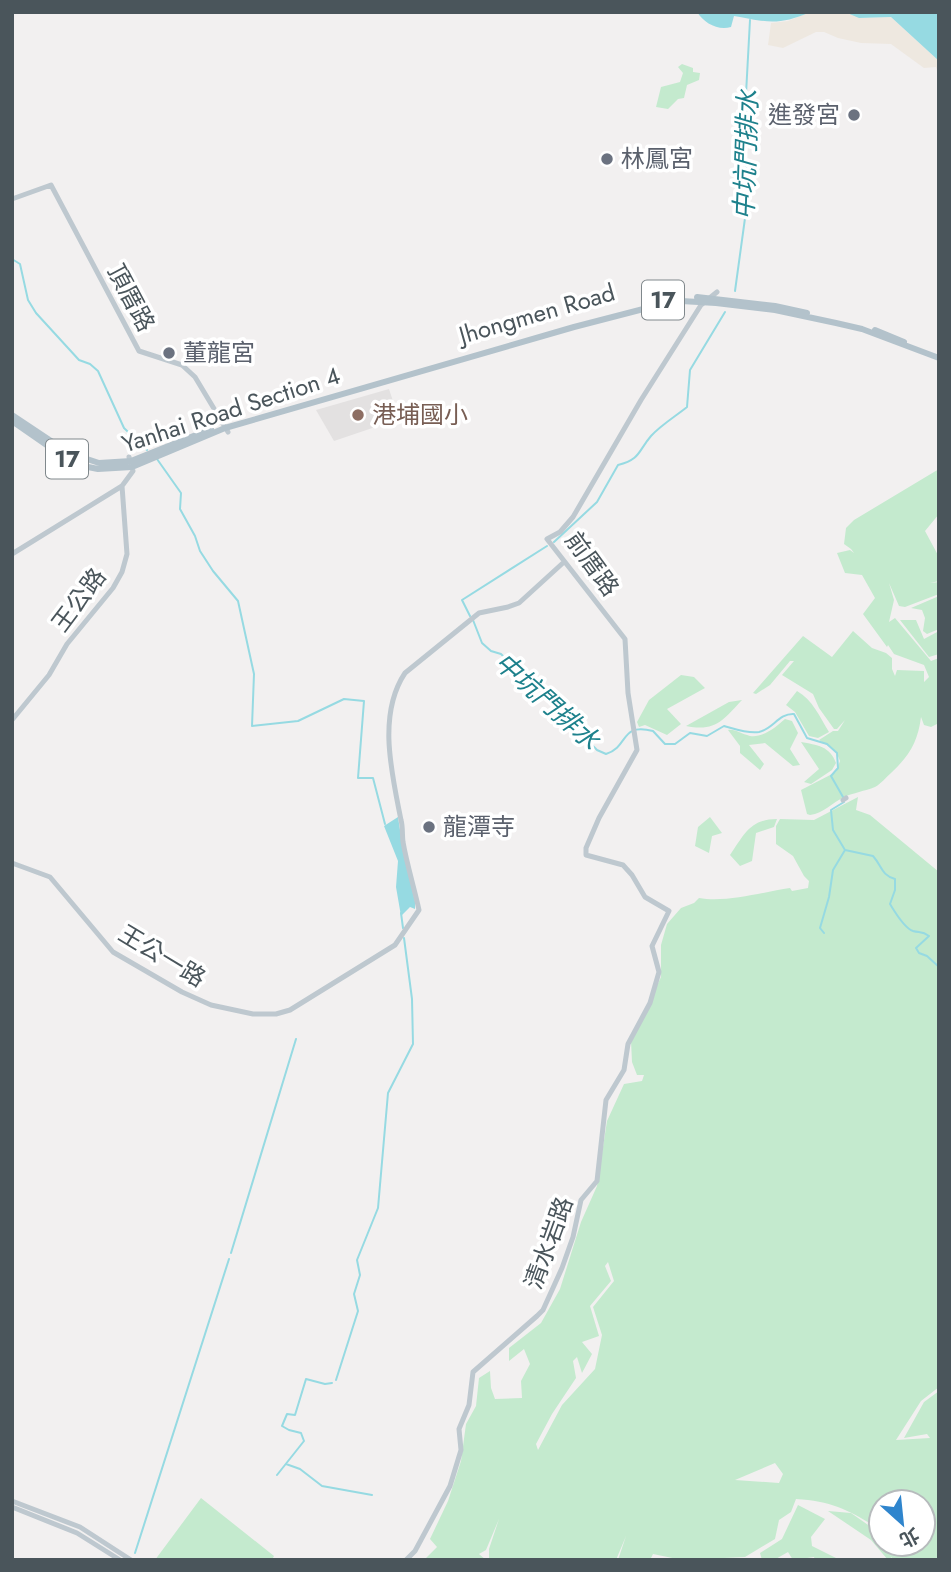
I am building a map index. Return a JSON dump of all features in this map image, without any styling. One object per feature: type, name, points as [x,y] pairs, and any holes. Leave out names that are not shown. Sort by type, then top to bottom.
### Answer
[{"type":"main road","name":"Jhongmen Road","points":[[391,377],[667,299],[706,299],[775,306],[862,326],[939,356]]},
{"type":"main road","name":"Yanhai Road Section 4","points":[[226,428],[267,408],[391,377]]},
{"type":"main road","name":"Yanhai Road Section 4","points":[[12,421],[61,455],[83,466],[98,469],[155,454],[226,428],[391,377]]},
{"type":"main road","name":"Yanhai Road Section 4","points":[[12,415],[50,437],[69,453],[88,461],[110,464],[131,461]]},
{"type":"street","name":"頂厝路","points":[[12,199],[51,185],[139,351],[182,365],[195,377],[226,428]]},
{"type":"street","points":[[706,299],[717,292]]},
{"type":"street","name":"前厝路","points":[[668,911],[645,897],[623,865],[586,855],[586,848],[599,818],[635,757],[637,745],[628,692],[625,639],[547,539],[560,532],[573,517],[641,400],[706,299]]},
{"type":"street","points":[[12,554],[122,486],[133,471],[131,461]]},
{"type":"street","name":"王公路","points":[[12,720],[49,675],[67,644],[113,588],[122,572],[127,546],[122,486]]},
{"type":"street","name":"王公一路","points":[[12,863],[52,879],[113,952],[159,976],[182,992],[227,1009],[253,1014],[283,1013],[395,945],[419,910],[391,777],[391,700],[404,673],[483,611],[516,604],[564,562]]},
{"type":"street","name":"清水岩路","points":[[406,1560],[415,1551],[450,1486],[461,1450],[459,1429],[469,1405],[472,1373],[543,1310],[562,1268],[573,1237],[578,1207],[597,1181],[606,1100],[624,1070],[628,1044],[650,1003],[659,972],[652,946],[668,911]]},
{"type":"street","points":[[12,1501],[80,1527],[131,1560]]},
{"type":"street","points":[[12,1507],[77,1533],[120,1560]]},
{"type":"shaded area","name":"港埔國小","points":[[389,389],[399,419],[334,441],[316,410]]},
{"type":"green space","points":[[682,64],[693,68],[693,72],[700,73],[699,80],[687,85],[684,98],[678,99],[668,109],[656,107],[661,87],[680,82],[683,73],[678,67]]},
{"type":"green space","points":[[939,469],[939,514],[925,531],[939,557],[939,581],[930,583],[939,582],[939,594],[905,607],[899,606],[889,583],[894,600],[889,622],[895,618],[931,661],[939,658],[939,723],[931,727],[924,725],[921,717],[918,734],[908,754],[877,786],[844,797],[820,812],[807,814],[801,790],[836,772],[840,761],[836,751],[819,740],[833,731],[838,731],[845,720],[834,729],[813,694],[782,675],[794,661],[790,661],[770,685],[756,694],[753,693],[803,636],[832,657],[853,631],[872,648],[892,658],[895,676],[897,670],[924,671],[924,682],[929,677],[924,665],[894,654],[888,645],[887,647],[863,614],[875,598],[862,575],[845,573],[837,553],[850,550],[854,553],[844,544],[846,528],[854,520]]},
{"type":"green space","points":[[939,596],[939,629],[927,634],[923,631],[925,618],[922,610],[911,608]]},
{"type":"green space","points":[[900,620],[916,620],[924,639],[939,631],[939,654],[929,657]]},
{"type":"green space","points":[[681,675],[694,677],[705,688],[667,709],[681,724],[667,735],[645,725],[639,727],[637,722],[649,700]]},
{"type":"green space","points":[[797,691],[812,704],[829,732],[818,738],[809,736],[795,712],[786,705]]},
{"type":"green space","points":[[742,700],[724,719],[712,726],[686,726],[729,702]]},
{"type":"green space","points":[[785,719],[792,721],[798,733],[790,749],[800,765],[793,766],[765,743],[749,745],[764,764],[760,770],[740,753],[740,746],[728,730],[750,736],[760,735]]},
{"type":"green space","points":[[801,742],[818,745],[827,750],[836,763],[832,770],[811,784],[804,782],[819,769]]},
{"type":"green space","points":[[858,797],[856,810],[870,815],[939,872],[939,1387],[921,1401],[896,1440],[930,1438],[927,1434],[904,1438],[924,1402],[939,1391],[939,1560],[891,1560],[937,1558],[937,1488],[867,1488],[867,1521],[841,1508],[796,1499],[791,1512],[779,1520],[775,1539],[745,1557],[682,1560],[653,1554],[650,1560],[618,1560],[626,1536],[616,1560],[489,1560],[489,1549],[499,1519],[486,1550],[479,1554],[486,1560],[424,1560],[437,1547],[430,1539],[448,1501],[461,1461],[466,1424],[476,1406],[479,1378],[490,1371],[495,1399],[522,1398],[521,1381],[530,1364],[524,1349],[509,1361],[509,1348],[541,1323],[560,1289],[581,1222],[597,1186],[607,1121],[624,1084],[642,1081],[644,1075],[637,1075],[632,1062],[631,1041],[661,977],[661,945],[667,924],[681,908],[699,898],[733,898],[790,888],[792,891],[808,888],[809,881],[793,856],[776,844],[776,826],[780,819],[814,820]],"holes":[[[608,1262],[614,1281],[593,1307],[602,1335],[595,1369],[562,1405],[538,1450],[536,1444],[576,1378],[573,1361],[577,1357],[582,1373],[592,1354],[582,1342],[599,1336],[590,1306],[611,1281],[605,1266]],[[775,1463],[783,1474],[779,1483],[735,1480]]]},
{"type":"green space","points":[[710,817],[722,833],[712,836],[709,853],[695,846],[698,827]]},
{"type":"green space","points":[[777,819],[774,827],[756,833],[752,861],[740,866],[730,855],[744,835],[760,822]]},
{"type":"green space","points":[[201,1498],[274,1556],[272,1560],[155,1560]]},
{"type":"green space","points":[[798,1505],[825,1519],[811,1537],[812,1546],[840,1560],[815,1560],[814,1557],[793,1560],[788,1552],[774,1560],[762,1560],[760,1553],[782,1539]]},
{"type":"green space","points":[[828,1511],[851,1513],[867,1524],[867,1537]]},
{"type":"sand","points":[[810,12],[845,12],[862,18],[891,17],[939,61],[939,77],[936,67],[924,68],[891,44],[861,43],[816,32],[783,48],[768,45],[771,23],[788,21]]},
{"type":"water","points":[[697,12],[810,12],[772,22],[734,16],[731,27],[721,28],[703,20]]},
{"type":"water","points":[[845,12],[939,12],[939,61],[891,17],[859,18]]},
{"type":"water","points":[[398,817],[415,901],[415,909],[410,907],[401,916],[396,887],[398,861],[384,826]]},
{"type":"waterway","name":"中坑門排水","points":[[735,291],[746,211],[746,94],[750,20]]},
{"type":"waterway","points":[[12,259],[20,264],[28,300],[36,313],[79,360],[98,371],[124,428],[147,450]]},
{"type":"waterway","name":"中坑門排水","points":[[554,542],[597,502],[618,465],[635,457],[655,432],[687,407],[690,370],[725,312]]},
{"type":"waterway","points":[[157,459],[181,493],[180,509],[200,551],[238,601],[254,674],[252,726],[298,721],[344,699],[364,701],[358,778],[373,778],[385,824]]},
{"type":"waterway","name":"中坑門排水","points":[[470,616],[462,600],[547,546]]},
{"type":"waterway","name":"中坑門排水","points":[[473,620],[482,643],[491,651],[501,654],[526,679],[539,687],[538,690],[597,750],[606,754],[614,750],[635,730],[653,731],[665,744],[675,744],[690,733],[707,736],[724,726],[746,732],[759,732],[784,716],[794,714],[807,738],[827,744],[837,753],[838,768],[831,776],[843,797]]},
{"type":"waterway","name":"中坑門排水","points":[[844,802],[831,810],[833,830],[845,850],[873,856],[884,873],[895,879],[895,890],[890,904],[906,927],[929,936],[916,948],[939,967]]},
{"type":"waterway","points":[[824,933],[820,928],[833,870],[845,850]]},
{"type":"waterway","points":[[401,913],[403,928]]},
{"type":"waterway","points":[[336,1380],[358,1311],[354,1294],[360,1275],[357,1260],[378,1208],[388,1093],[413,1044],[412,999],[404,938]]},
{"type":"waterway","points":[[231,1253],[296,1039]]},
{"type":"waterway","points":[[135,1553],[229,1259]]},
{"type":"waterway","points":[[277,1475],[304,1441],[301,1433],[282,1426],[287,1414],[295,1415],[306,1379],[332,1383]]},
{"type":"waterway","points":[[286,1464],[300,1469],[322,1486],[372,1495]]},
{"type":"place","name":"進發宮","points":[[854,115]]},
{"type":"place","name":"林鳳宮","points":[[607,159]]},
{"type":"place","name":"董龍宮","points":[[169,353]]},
{"type":"place","name":"港埔國小","points":[[358,415]]},
{"type":"place","name":"龍潭寺","points":[[429,827]]}]
